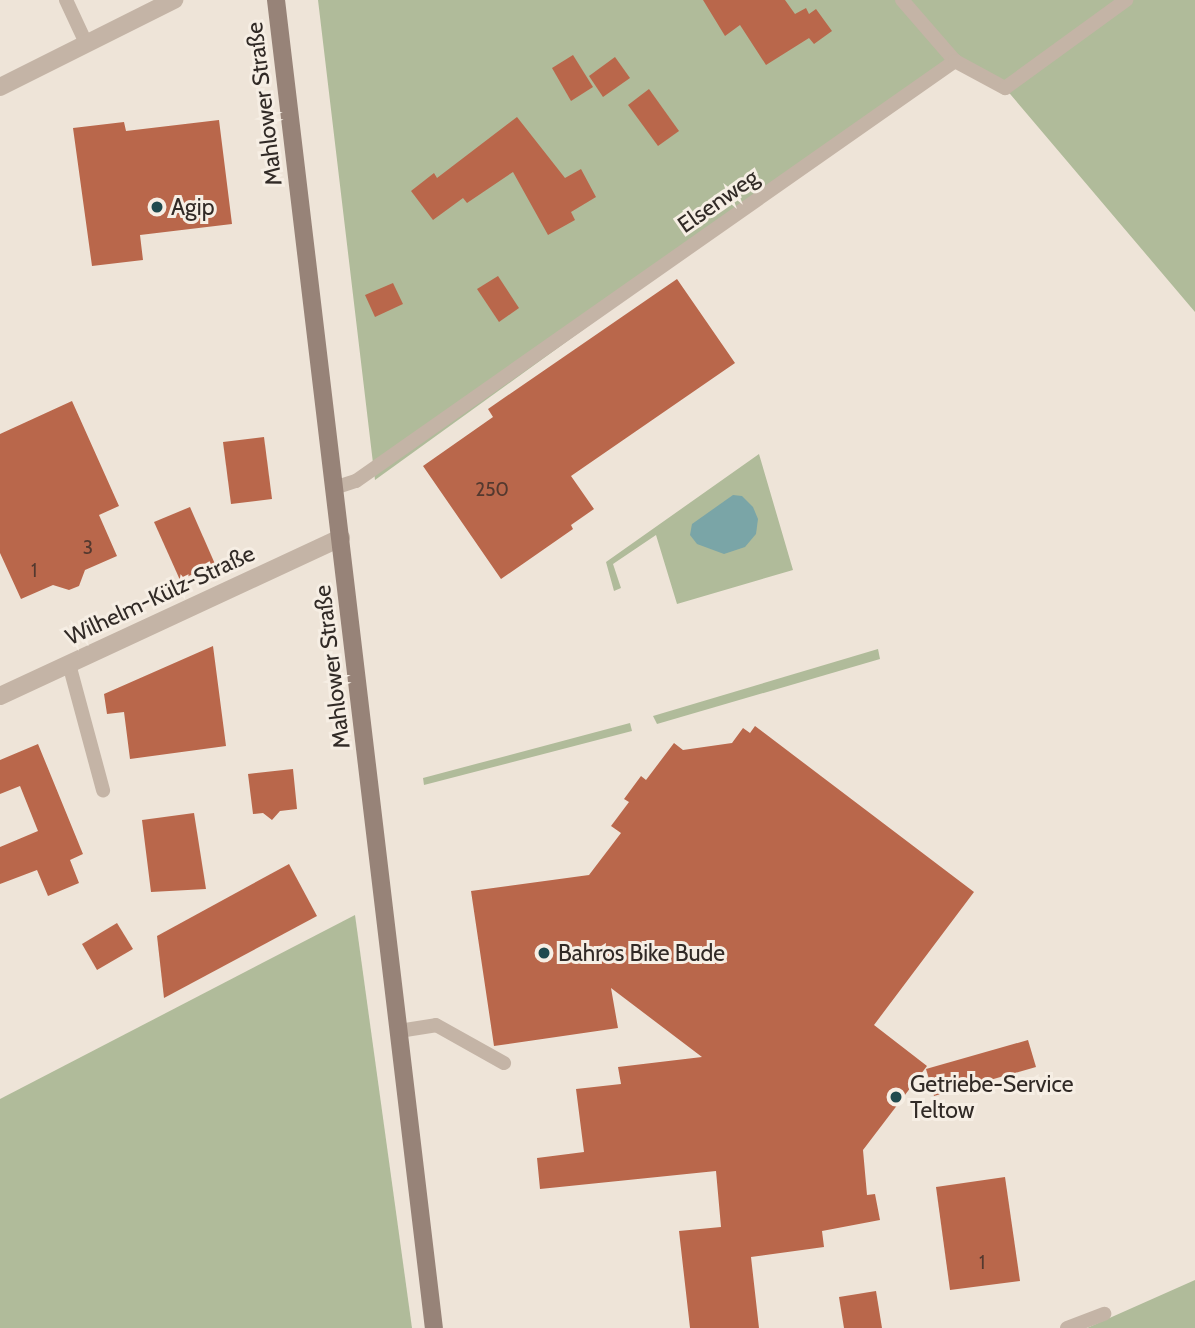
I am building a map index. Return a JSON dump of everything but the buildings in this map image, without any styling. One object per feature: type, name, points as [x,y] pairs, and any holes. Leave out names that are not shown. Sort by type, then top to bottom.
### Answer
[{"type":"main road","name":"Mahlower Straße","points":[[276,0],[434,1328]]},
{"type":"street","points":[[0,87],[174,0]]},
{"type":"street","name":"Wilhelm-Külz-Straße","points":[[0,696],[341,538]]},
{"type":"lane","points":[[66,0],[86,43]]},
{"type":"lane","points":[[902,0],[955,61],[1005,88],[1126,0]]},
{"type":"lane","name":"Elsenweg","points":[[334,488],[356,481],[955,61]]},
{"type":"lane","points":[[69,664],[103,790]]},
{"type":"lane","points":[[399,1031],[436,1026],[504,1063]]},
{"type":"lane","points":[[1067,1328],[1104,1314]]},
{"type":"green space","points":[[318,0],[1195,0],[1195,312],[1005,88],[955,61],[375,480]]},
{"type":"green space","points":[[759,454],[793,570],[677,604],[656,535],[613,564],[621,588],[614,591],[606,562]]},
{"type":"green space","points":[[878,649],[880,659],[657,724],[653,716]]},
{"type":"green space","points":[[630,723],[632,731],[424,785],[423,778]]},
{"type":"green space","points":[[355,915],[412,1328],[0,1328],[0,1099]]},
{"type":"green space","points":[[1195,1280],[1195,1328],[1087,1328]]},
{"type":"water","points":[[733,495],[742,496],[753,507],[758,519],[756,534],[745,547],[724,554],[697,544],[690,535],[692,524]]},
{"type":"place","name":"Agip","points":[[157,207]]},
{"type":"place","name":"Bahros Bike Bude","points":[[544,953]]},
{"type":"place","name":"Getriebe-Service Teltow","points":[[896,1097]]}]
